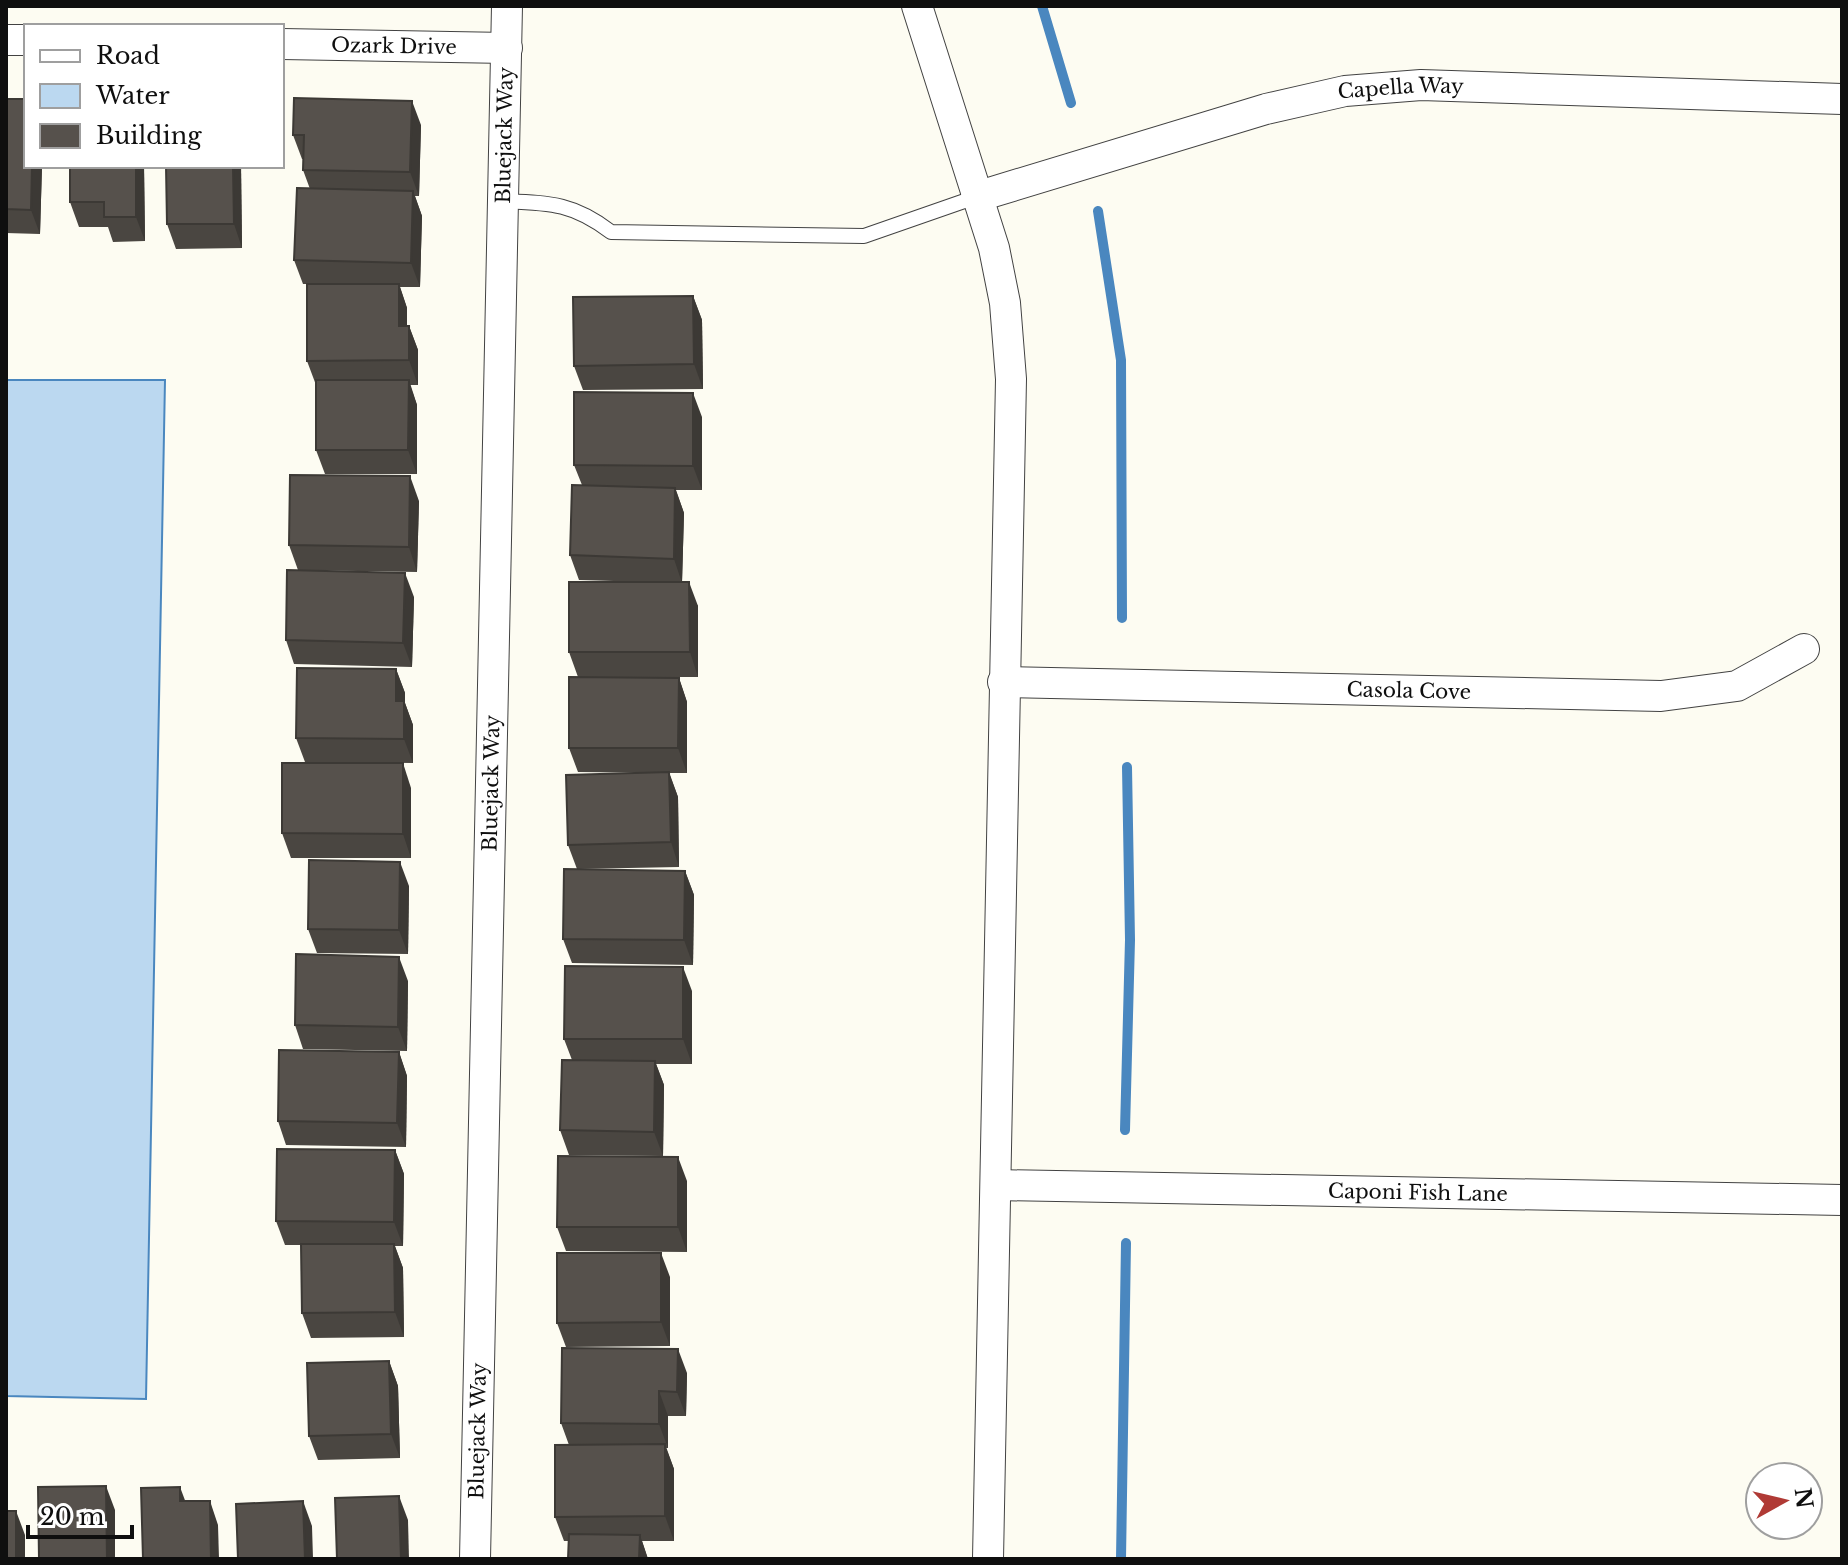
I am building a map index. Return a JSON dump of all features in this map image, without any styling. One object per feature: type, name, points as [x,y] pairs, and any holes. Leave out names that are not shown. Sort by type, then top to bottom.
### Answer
[{"type":"street","name":"Bluejack Way","points":[[475,1559],[507,6]]},
{"type":"street","points":[[917,6],[994,248],[1005,303],[1011,379],[988,1559]]},
{"type":"street","name":"Ozark Drive","points":[[284,44],[507,48]]},
{"type":"street","name":"Capella Way","points":[[976,197],[1266,109],[1345,91],[1421,85],[1842,99]]},
{"type":"street","name":"Casola Cove","points":[[1003,682],[1661,696],[1737,686],[1804,649]]},
{"type":"street","name":"Caponi Fish Lane","points":[[996,1185],[1842,1200]]},
{"type":"lane","points":[[503,201],[558,203],[587,214],[611,232],[864,236],[976,197]]},
{"type":"water","points":[[6,380],[165,380],[146,1399],[6,1396]]},
{"type":"building","points":[[294,98],[412,101],[410,172],[303,170],[304,135],[293,135]]},
{"type":"building","points":[[6,99],[24,99],[24,168],[32,168],[31,210],[6,209]]},
{"type":"building","points":[[70,168],[136,168],[136,217],[104,217],[104,202],[70,202]]},
{"type":"building","points":[[166,168],[233,168],[234,224],[167,224]]},
{"type":"building","points":[[297,188],[413,191],[411,263],[294,260]]},
{"type":"building","points":[[307,284],[399,284],[399,326],[409,326],[409,360],[307,361]]},
{"type":"building","points":[[693,296],[694,364],[574,366],[573,297]]},
{"type":"building","points":[[316,380],[409,380],[408,450],[316,450]]},
{"type":"building","points":[[574,392],[693,393],[693,466],[574,465]]},
{"type":"building","points":[[290,475],[410,476],[409,547],[289,545]]},
{"type":"building","points":[[572,485],[675,488],[674,559],[570,555]]},
{"type":"building","points":[[287,570],[405,573],[403,643],[286,640]]},
{"type":"building","points":[[569,582],[689,582],[690,652],[569,652]]},
{"type":"building","points":[[297,668],[396,669],[396,701],[404,701],[404,739],[296,738]]},
{"type":"building","points":[[569,677],[679,678],[678,748],[569,748]]},
{"type":"building","points":[[282,763],[403,763],[403,834],[282,833]]},
{"type":"building","points":[[669,772],[671,842],[568,845],[566,775]]},
{"type":"building","points":[[309,860],[400,862],[399,930],[308,929]]},
{"type":"building","points":[[564,869],[685,871],[684,940],[563,939]]},
{"type":"building","points":[[296,954],[399,957],[398,1027],[295,1025]]},
{"type":"building","points":[[565,966],[683,967],[683,1039],[564,1039]]},
{"type":"building","points":[[279,1050],[399,1052],[397,1123],[278,1121]]},
{"type":"building","points":[[562,1060],[655,1061],[654,1132],[560,1130]]},
{"type":"building","points":[[277,1149],[395,1150],[394,1222],[276,1221]]},
{"type":"building","points":[[558,1156],[678,1157],[678,1227],[557,1227]]},
{"type":"building","points":[[301,1244],[394,1244],[395,1312],[302,1313]]},
{"type":"building","points":[[557,1253],[661,1253],[661,1322],[557,1323]]},
{"type":"building","points":[[562,1348],[678,1349],[677,1392],[659,1391],[659,1424],[561,1423]]},
{"type":"building","points":[[389,1361],[391,1434],[309,1436],[307,1363]]},
{"type":"building","points":[[665,1444],[665,1516],[555,1517],[555,1445]]},
{"type":"building","points":[[106,1486],[107,1559],[39,1559],[38,1487]]},
{"type":"building","points":[[180,1487],[180,1501],[210,1501],[211,1559],[143,1559],[141,1488]]},
{"type":"building","points":[[399,1496],[401,1559],[337,1559],[335,1498]]},
{"type":"building","points":[[303,1501],[305,1559],[238,1559],[236,1504]]},
{"type":"building","points":[[6,1511],[16,1511],[16,1559],[6,1559]]},
{"type":"building","points":[[569,1534],[640,1535],[639,1559],[568,1559]]},
{"type":"waterway","points":[[1042,6],[1071,103]]},
{"type":"waterway","points":[[1098,211],[1121,360],[1122,618]]},
{"type":"waterway","points":[[1125,1130],[1130,940],[1127,767]]},
{"type":"waterway","points":[[1121,1559],[1126,1243]]}]
